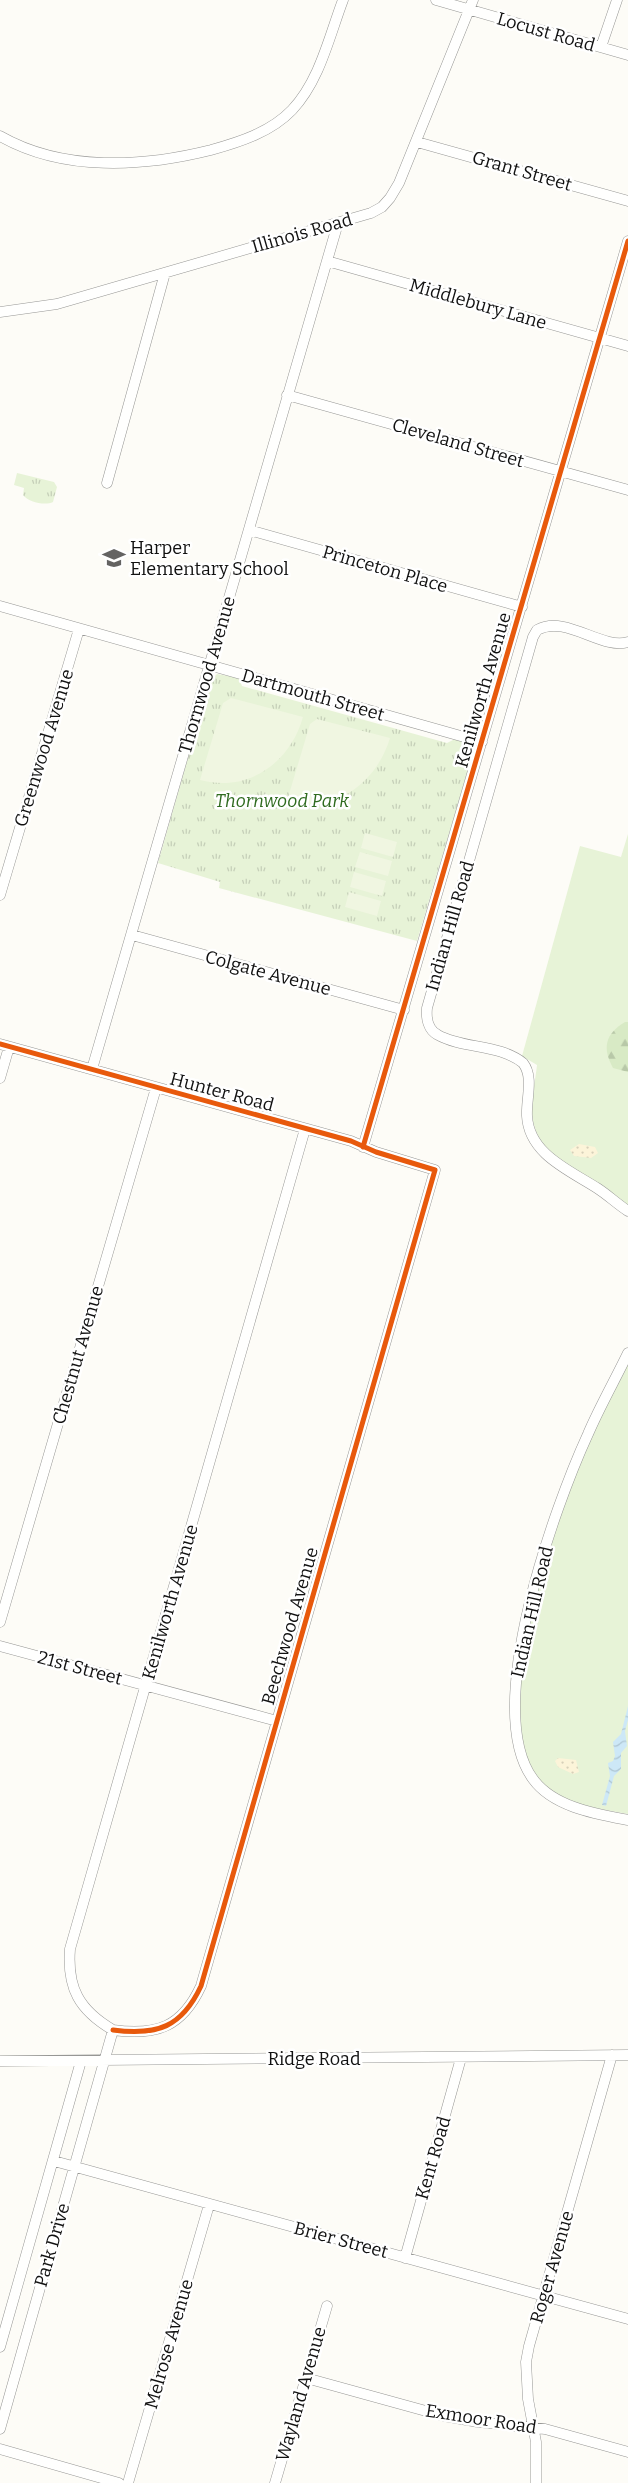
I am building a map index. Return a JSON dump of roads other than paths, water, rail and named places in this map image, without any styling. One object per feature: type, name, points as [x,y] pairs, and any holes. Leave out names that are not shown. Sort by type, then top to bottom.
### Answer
[{"type":"street","points":[[0,136],[36,151],[72,160],[118,163],[192,155],[251,137],[274,125],[291,111],[305,95],[315,76],[343,0]]},
{"type":"street","name":"Locust Road","points":[[436,0],[471,5],[628,54]]},
{"type":"street","points":[[601,47],[617,0]]},
{"type":"street","name":"Illinois Road","points":[[0,312],[57,304],[371,213],[382,207],[400,183],[471,5]]},
{"type":"street","name":"Grant Street","points":[[417,142],[628,201]]},
{"type":"street","name":"Thornwood Avenue","points":[[92,1070],[338,222]]},
{"type":"street","name":"Kenilworth Avenue","points":[[363,1147],[628,241]]},
{"type":"street","name":"Middlebury Lane","points":[[327,261],[628,346]]},
{"type":"street","points":[[106,483],[165,273]]},
{"type":"street","name":"Cleveland Street","points":[[288,395],[628,490]]},
{"type":"street","name":"Princeton Place","points":[[249,530],[522,607]]},
{"type":"street","name":"Dartmouth Street","points":[[0,606],[79,630],[482,742]]},
{"type":"street","name":"Indian Hill Road","points":[[628,642],[615,642],[553,625],[537,630],[533,637],[426,1017],[428,1024],[438,1035],[507,1055],[523,1063],[528,1076],[529,1128],[545,1154],[568,1172],[598,1189],[628,1211]]},
{"type":"street","name":"Greenwood Avenue","points":[[0,895],[79,630]]},
{"type":"street","name":"Colgate Avenue","points":[[132,935],[404,1010]]},
{"type":"street","points":[[0,1078],[5,1046]]},
{"type":"street","name":"Hunter Road","points":[[5,1046],[351,1141],[363,1147],[435,1170]]},
{"type":"street","name":"Chestnut Avenue","points":[[0,1622],[156,1088]]},
{"type":"street","name":"Kenilworth Avenue","points":[[113,2030],[90,2014],[74,1991],[69,1965],[70,1949],[305,1129]]},
{"type":"street","name":"Beechwood Avenue","points":[[113,2030],[132,2033],[157,2030],[177,2020],[194,2001],[201,1986],[435,1170]]},
{"type":"street","name":"Indian Hill Road","points":[[628,1353],[588,1434],[560,1504],[530,1603],[518,1657],[514,1698],[518,1742],[533,1779],[564,1802],[599,1814],[628,1820]]},
{"type":"street","name":"21st Street","points":[[0,1646],[277,1721]]},
{"type":"street","points":[[104,2060],[113,2030]]},
{"type":"street","name":"Roger Avenue","points":[[536,2483],[536,2442],[532,2428],[526,2362],[612,2055]]},
{"type":"street","name":"Ridge Road","points":[[0,2061],[628,2055]]},
{"type":"street","name":"Kent Road","points":[[405,2258],[461,2058]]},
{"type":"street","name":"Park Drive","points":[[0,2429],[104,2060]]},
{"type":"street","name":"Park Drive","points":[[0,2347],[81,2061]]},
{"type":"street","name":"Brier Street","points":[[54,2161],[628,2319]]},
{"type":"street","name":"Melrose Avenue","points":[[128,2483],[209,2205]]},
{"type":"street","name":"Wayland Avenue","points":[[275,2483],[327,2306]]},
{"type":"street","name":"Exmoor Road","points":[[306,2378],[444,2416],[478,2422],[545,2429],[628,2452]]},
{"type":"street","points":[[0,2449],[119,2483]]},
{"type":"water","points":[[628,1706],[628,1720],[625,1731],[627,1746],[621,1753],[621,1769],[614,1776],[606,1806],[602,1805],[610,1776],[608,1763],[613,1761],[615,1756],[613,1742],[621,1734]]},
{"type":"place","name":"Harper Elementary School","points":[[114,558]]},
{"type":"park label","name":"Thornwood Park","points":[[282,801]]}]
